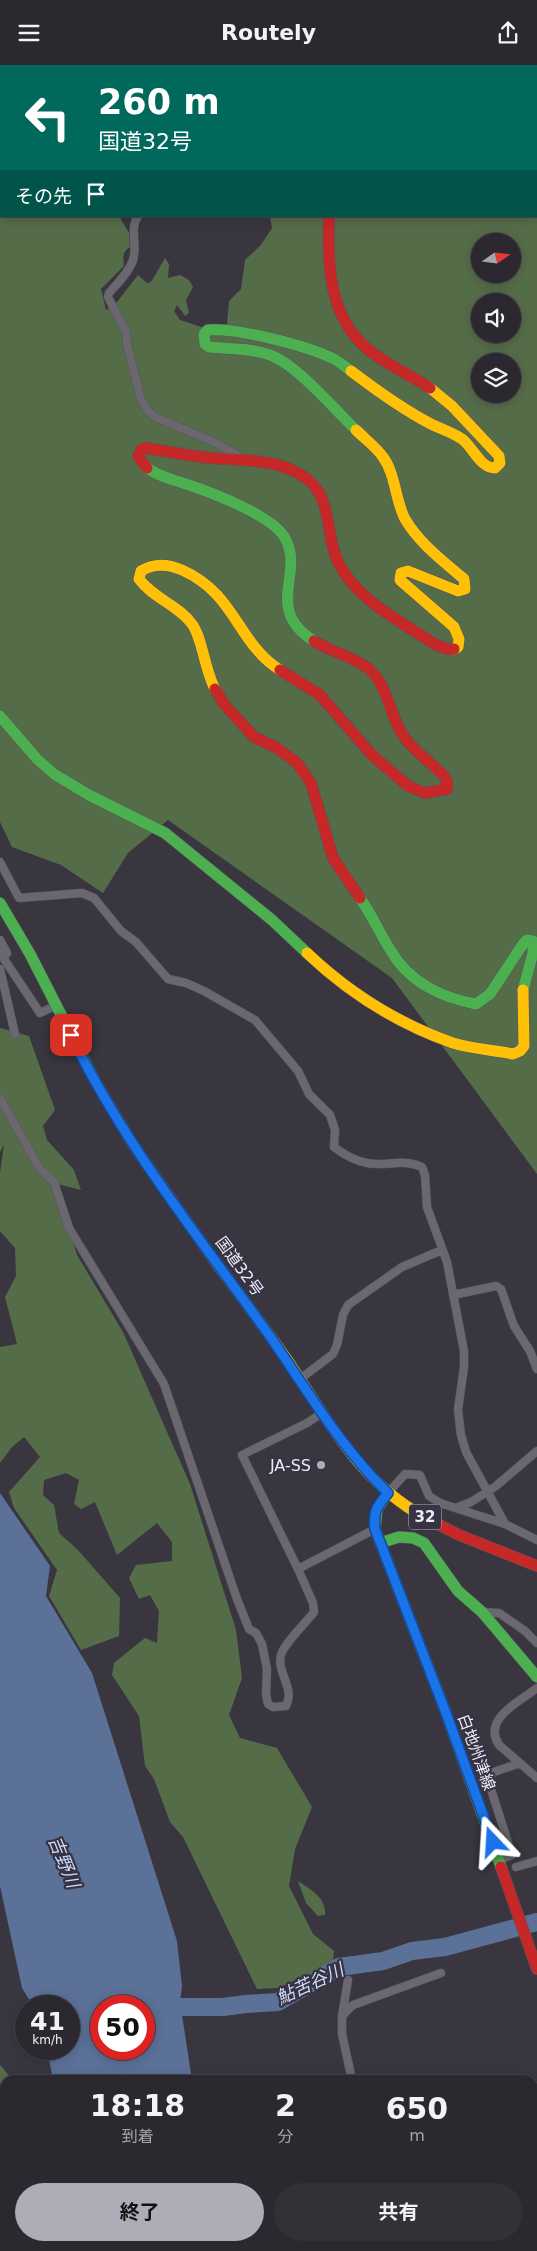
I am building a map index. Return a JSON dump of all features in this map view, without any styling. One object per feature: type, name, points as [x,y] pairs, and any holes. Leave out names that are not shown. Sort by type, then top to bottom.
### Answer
[{"type":"main road","points":[[0,716],[37,759],[54,774],[89,795],[165,833],[272,920],[323,967],[388,1015],[454,1043],[513,1053],[520,1051],[524,1046],[522,991],[526,974],[536,949],[533,941],[527,940],[523,944],[490,994],[476,1004],[458,1001],[428,988],[408,974],[391,953],[373,917],[333,858],[311,783],[297,763],[277,748],[254,737],[224,704],[210,679],[193,625],[182,612],[145,587],[139,579],[141,571],[148,566],[156,565],[172,567],[195,574],[210,584],[224,600],[265,658],[276,669],[314,690],[388,770],[417,791],[428,793],[447,789],[447,781],[443,775],[413,748],[402,734],[379,679],[368,668],[309,637],[291,620],[288,607],[290,556],[287,539],[278,528],[197,488],[146,468],[138,456],[142,449],[147,448],[210,457],[266,462],[286,468],[307,478],[320,491],[338,563],[349,580],[370,599],[430,640],[445,649],[453,650],[458,647],[459,639],[454,627],[406,587],[400,579],[401,573],[408,571],[458,591],[466,589],[464,579],[423,544],[404,517],[389,467],[383,457],[294,370],[271,355],[248,349],[208,347],[204,344],[204,333],[208,330],[221,329],[290,343],[333,358],[390,400],[430,424],[456,435],[489,468],[495,468],[500,463],[499,456],[446,400],[365,347],[350,329],[338,309],[330,284],[327,254],[329,217]]},
{"type":"main road","name":"国道32号","points":[[0,903],[19,933],[57,1005],[78,1050],[112,1111],[149,1171],[300,1379],[347,1450],[388,1493],[424,1517],[537,1566]]},
{"type":"main road","name":"白地州津線","points":[[388,1493],[377,1507],[374,1515],[375,1529],[446,1713],[537,1969]]},
{"type":"main road","points":[[380,1543],[399,1537],[414,1538],[424,1543],[458,1591],[482,1612],[537,1677]]},
{"type":"street","points":[[137,217],[134,222],[135,250],[133,261],[108,297],[126,333],[141,399],[147,410],[155,417],[214,442],[246,460]]},
{"type":"street","points":[[0,863],[19,898],[82,893],[94,897],[122,931],[136,942],[168,979],[204,991],[255,1020],[298,1071],[309,1093],[330,1115],[335,1130],[334,1147],[340,1152],[368,1163],[413,1163],[422,1167],[425,1175],[427,1207],[447,1262],[464,1351],[464,1367],[458,1409],[461,1435],[466,1452],[505,1525]]},
{"type":"street","points":[[0,940],[7,953],[2,955],[40,1013],[57,1005]]},
{"type":"street","points":[[0,969],[15,1034]]},
{"type":"street","points":[[0,1098],[40,1169],[54,1182],[69,1228],[164,1383],[248,1629],[256,1633],[262,1644],[268,1669],[266,1695],[268,1703],[273,1707],[286,1706],[290,1700],[290,1693],[281,1664],[282,1653],[314,1611],[313,1603],[298,1569],[242,1455],[307,1423],[322,1413]]},
{"type":"street","points":[[300,1379],[333,1354],[337,1345],[343,1315],[348,1305],[402,1267],[442,1250]]},
{"type":"street","points":[[454,1295],[496,1286],[500,1289],[514,1326],[530,1351],[537,1369]]},
{"type":"street","points":[[456,1508],[471,1503],[487,1492],[537,1451]]},
{"type":"street","points":[[388,1493],[404,1474],[414,1473],[420,1475],[429,1496],[440,1503],[505,1525],[537,1540]]},
{"type":"street","points":[[298,1569],[375,1529]]},
{"type":"street","points":[[482,1612],[499,1613],[525,1631],[537,1643]]},
{"type":"street","points":[[537,1688],[504,1712],[496,1723],[494,1730],[500,1745],[537,1778]]},
{"type":"street","points":[[499,1860],[512,1855],[488,1780],[494,1772],[520,1763]]},
{"type":"street","points":[[516,1867],[537,1861]]},
{"type":"street","points":[[342,2016],[353,2005],[441,1973]]},
{"type":"street","points":[[348,1980],[342,2016],[342,2034],[351,2075]]},
{"type":"green space","points":[[0,217],[120,217],[129,233],[130,247],[124,253],[124,266],[101,289],[106,310],[117,302],[138,275],[147,283],[151,282],[165,258],[169,264],[168,278],[180,275],[189,280],[193,287],[186,300],[189,313],[185,316],[177,305],[174,311],[180,320],[226,335],[229,301],[241,289],[245,260],[261,245],[272,228],[270,217],[537,217],[537,1174],[392,978],[168,820],[128,853],[103,893],[61,865],[12,847],[0,822]]},
{"type":"green space","points":[[0,1028],[29,1036],[55,1110],[43,1126],[47,1140],[74,1170],[81,1190],[54,1183],[77,1255],[123,1332],[190,1484],[236,1630],[242,1678],[229,1715],[240,1738],[277,1748],[312,1807],[295,1849],[289,1886],[313,1934],[334,1951],[333,1963],[278,1988],[257,1989],[183,1837],[170,1822],[154,1779],[145,1766],[139,1716],[112,1675],[114,1663],[145,1638],[157,1643],[159,1611],[150,1595],[139,1599],[129,1578],[136,1565],[172,1561],[172,1542],[157,1523],[117,1555],[95,1502],[81,1509],[74,1504],[79,1480],[66,1473],[44,1480],[43,1495],[54,1505],[59,1533],[78,1550],[120,1598],[119,1636],[81,1650],[49,1596],[57,1570],[14,1508],[9,1492],[40,1457],[24,1437],[12,1447],[0,1463],[0,1347],[17,1344],[5,1297],[16,1276],[15,1248],[0,1231],[0,1173],[4,1145],[0,1152]]},
{"type":"green space","points":[[298,1881],[321,1899],[325,1915],[318,1916],[306,1903]]},
{"type":"green space","points":[[0,2065],[9,2075],[0,2075]]},
{"type":"water","name":"吉野川","points":[[0,1493],[50,1566],[46,1596],[92,1673],[177,1941],[182,1986],[180,2002],[191,2075],[52,2075],[49,2060],[80,2060],[80,1995],[26,1995],[22,1988],[0,1886]]},
{"type":"waterway","name":"鮎苦谷川","points":[[155,2018],[170,2007],[223,2007],[278,2002],[339,1967],[383,1961],[412,1951],[445,1947],[537,1922]]},
{"type":"traffic: fast","points":[[351,371],[335,359],[271,338],[221,330],[208,330],[204,334],[205,344],[209,347],[255,351],[280,360],[315,388],[356,430]]},
{"type":"traffic: fast","points":[[147,468],[161,476],[240,505],[278,529],[285,538],[290,551],[291,565],[288,604],[291,616],[299,629],[314,641]]},
{"type":"traffic: fast","points":[[0,716],[37,759],[54,774],[89,795],[165,833],[272,920],[307,953]]},
{"type":"traffic: fast","points":[[360,898],[391,951],[407,972],[439,993],[463,1001],[476,1004],[490,994],[523,944],[527,940],[533,941],[533,953],[523,990]]},
{"type":"traffic: fast","points":[[0,903],[30,954],[95,1081]]},
{"type":"traffic: fast","points":[[388,1493],[377,1509],[375,1529],[446,1713],[501,1867]]},
{"type":"traffic: fast","points":[[380,1543],[399,1537],[413,1538],[424,1543],[458,1591],[482,1612],[537,1677]]},
{"type":"traffic: slow","points":[[351,371],[410,412],[462,439],[485,465],[495,468],[500,463],[499,456],[452,406],[430,388]]},
{"type":"traffic: slow","points":[[356,430],[377,450],[387,464],[391,472],[399,504],[411,528],[432,551],[464,579],[465,589],[458,591],[408,571],[401,573],[400,580],[454,627],[459,639],[458,647],[454,649]]},
{"type":"traffic: slow","points":[[215,689],[192,624],[139,579],[141,571],[146,568],[156,566],[172,567],[200,580],[225,605],[254,646],[280,670]]},
{"type":"traffic: slow","points":[[307,953],[357,994],[394,1017],[453,1043],[475,1048],[513,1054],[520,1051],[524,1046],[523,990]]},
{"type":"traffic: slow","points":[[214,1260],[288,1361],[331,1427],[363,1468],[401,1503],[424,1517]]},
{"type":"traffic: jam","points":[[329,217],[330,274],[339,310],[348,326],[359,341],[374,354],[430,388]]},
{"type":"traffic: jam","points":[[147,468],[138,456],[142,449],[147,448],[203,457],[261,462],[285,467],[296,472],[307,479],[321,497],[325,507],[334,552],[344,573],[352,583],[361,593],[403,624],[439,646],[454,649]]},
{"type":"traffic: jam","points":[[280,670],[320,695],[372,755],[408,786],[425,793],[447,789],[445,777],[404,737],[384,690],[375,675],[357,661],[314,641]]},
{"type":"traffic: jam","points":[[215,689],[224,704],[254,737],[277,748],[297,763],[311,783],[333,858],[360,898]]},
{"type":"traffic: jam","points":[[95,1081],[132,1143],[214,1260]]},
{"type":"traffic: jam","points":[[424,1517],[459,1535],[537,1566]]},
{"type":"traffic: jam","points":[[501,1867],[537,1969]]},
{"type":"place","name":"JA-SS","points":[[321,1465]]},
{"type":"route","points":[[71,1035],[112,1111],[149,1171],[291,1366],[341,1442],[388,1493],[377,1507],[374,1515],[375,1529],[446,1713],[493,1842]]}]
